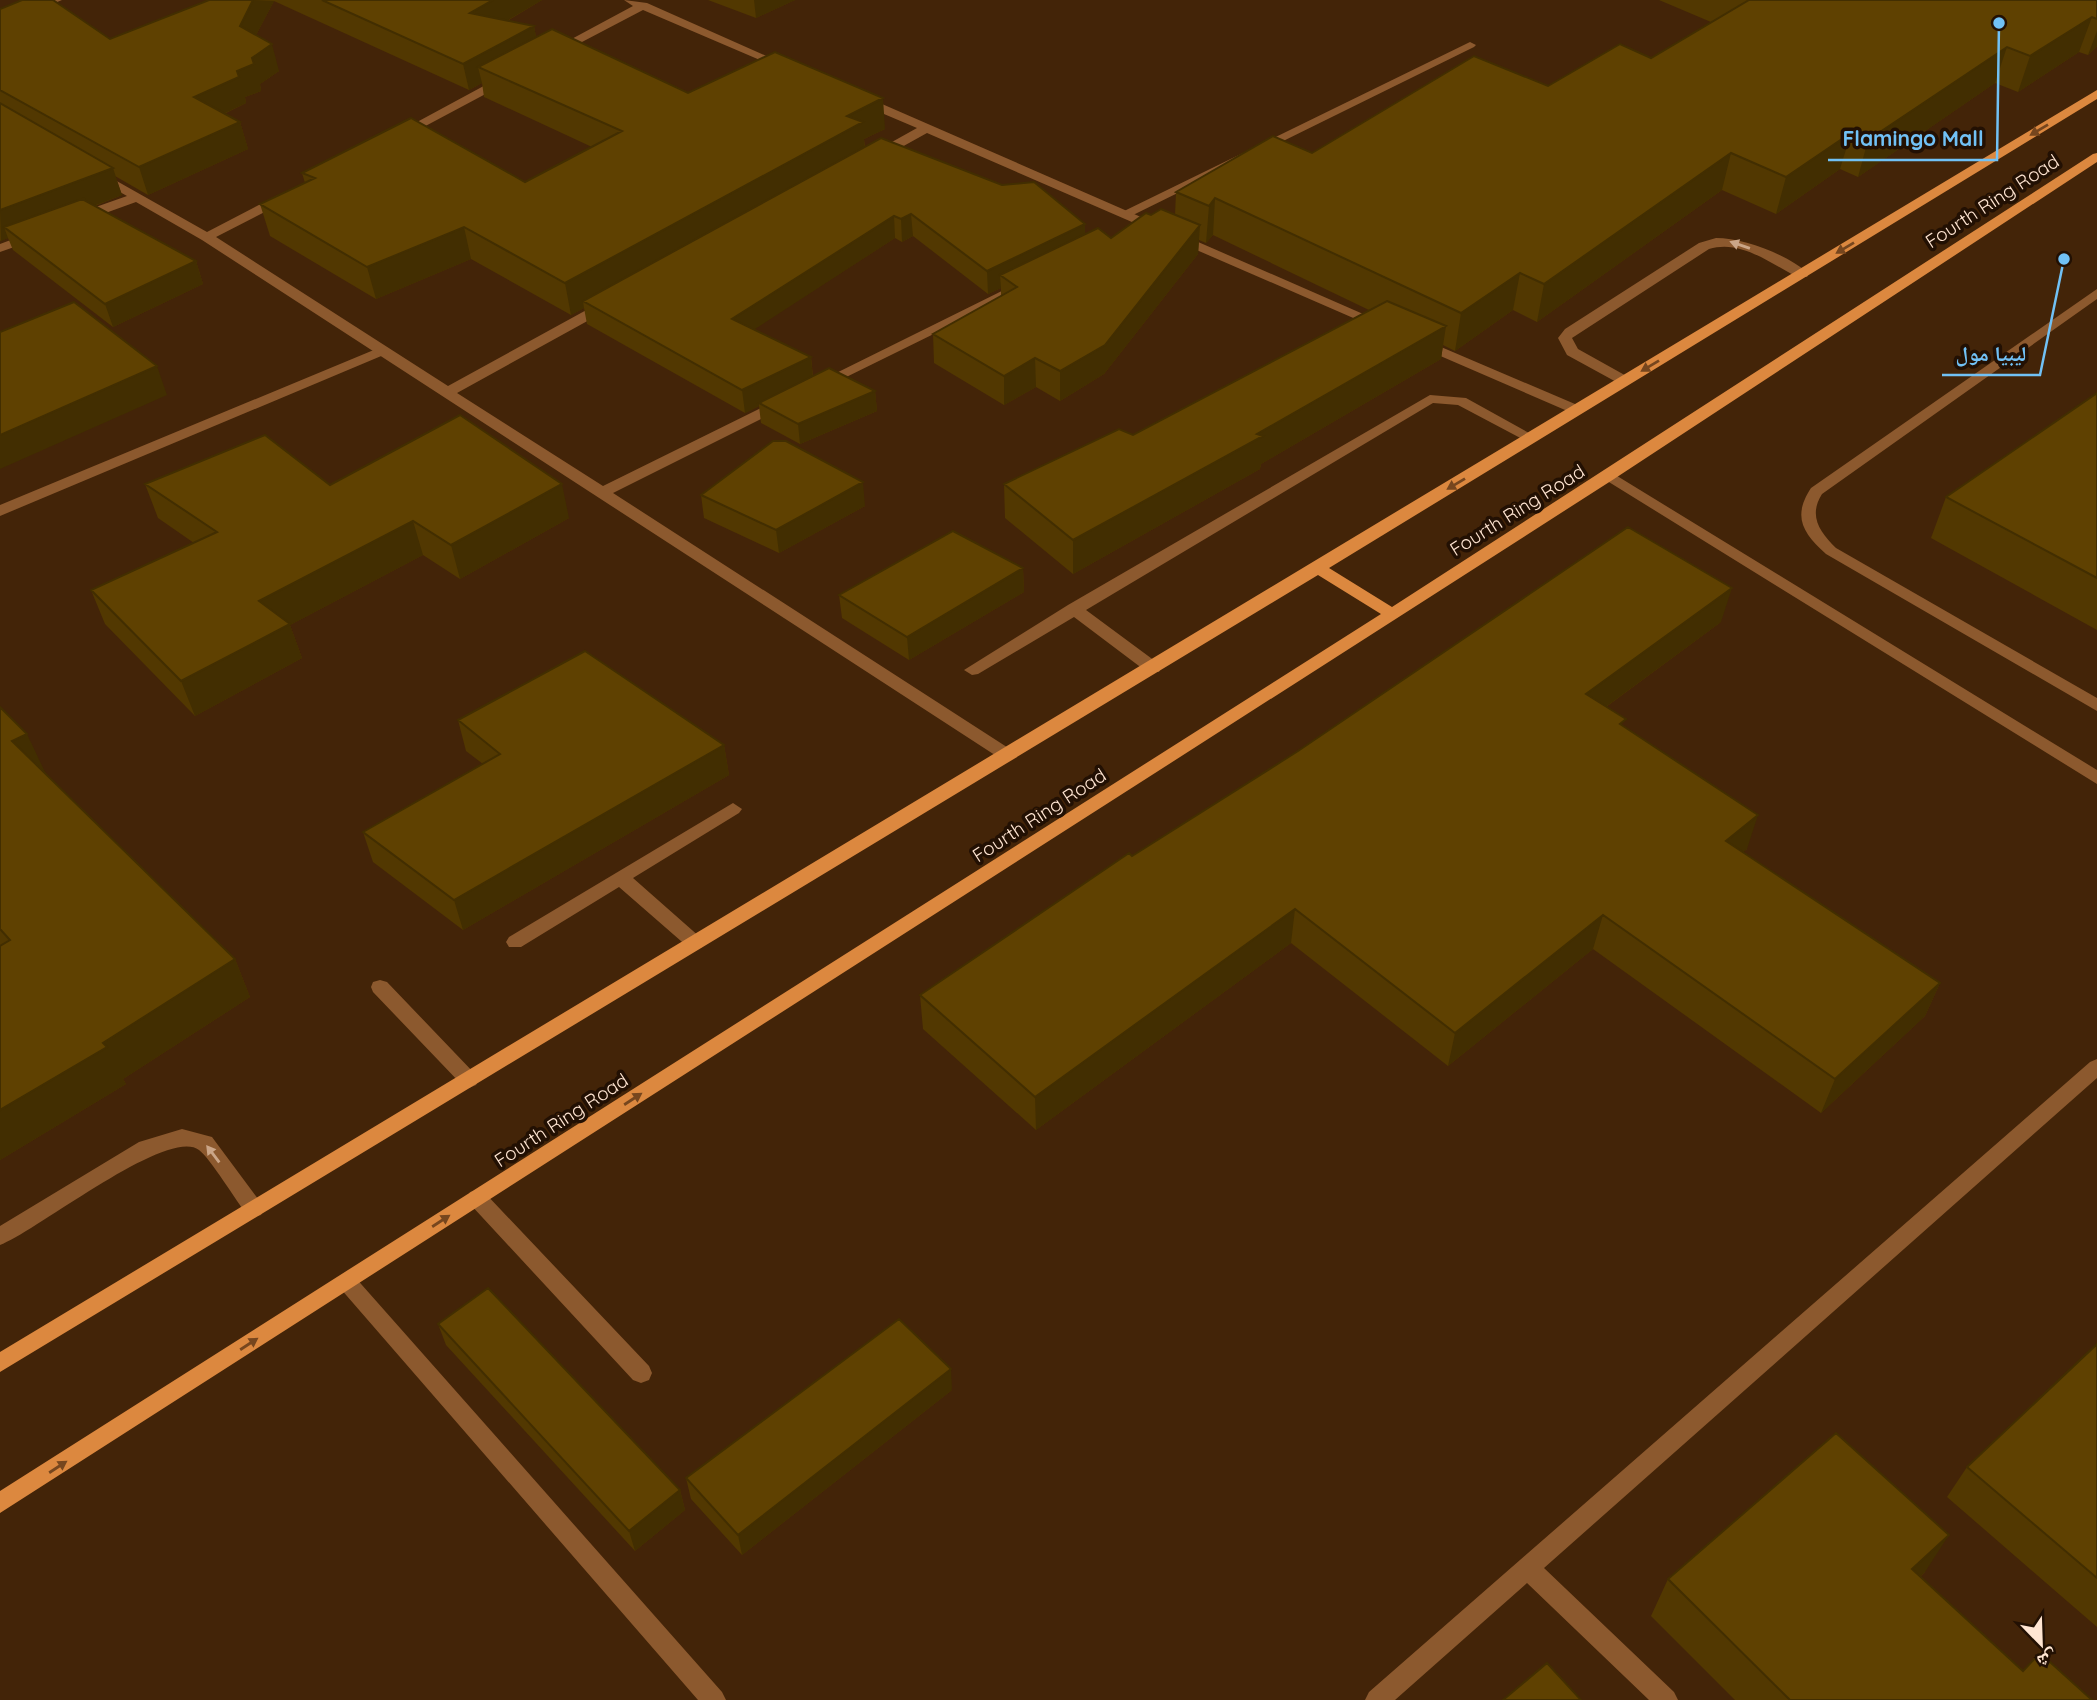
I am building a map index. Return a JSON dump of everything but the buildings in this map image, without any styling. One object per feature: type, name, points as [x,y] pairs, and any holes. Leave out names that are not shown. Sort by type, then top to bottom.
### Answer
[{"type":"main road","name":"Fourth Ring Road","points":[[0,1363],[1153,668],[2097,94]]},
{"type":"main road","name":"Fourth Ring Road","points":[[0,1503],[1609,476],[2094,162]]},
{"type":"main road","points":[[1318,568],[1392,614]]},
{"type":"street","points":[[0,23],[56,0]]},
{"type":"street","points":[[546,57],[637,3],[803,75]]},
{"type":"street","points":[[1124,214],[1471,46]]},
{"type":"street","points":[[389,141],[522,70]]},
{"type":"street","points":[[852,96],[1124,214],[1140,227],[1387,328]]},
{"type":"street","points":[[866,161],[926,128]]},
{"type":"street","points":[[81,164],[207,237],[1007,755]]},
{"type":"street","points":[[207,237],[292,192]]},
{"type":"street","points":[[0,248],[137,197]]},
{"type":"street","points":[[1625,381],[1572,352],[1566,338],[1570,332],[1703,246],[1723,241],[1741,244],[1802,274]]},
{"type":"street","points":[[601,493],[1035,279]]},
{"type":"street","points":[[2097,293],[1816,491],[1809,500],[1806,512],[1808,524],[1816,538],[1831,551],[2097,705]]},
{"type":"street","points":[[446,393],[614,300]]},
{"type":"street","points":[[1412,339],[1577,410]]},
{"type":"street","points":[[0,511],[381,351]]},
{"type":"street","points":[[972,670],[1430,399],[1461,401],[1531,438]]},
{"type":"street","points":[[1609,476],[2097,778]]},
{"type":"street","points":[[1074,609],[1153,668]]},
{"type":"street","points":[[515,942],[733,809]]},
{"type":"street","points":[[621,878],[695,943]]},
{"type":"street","points":[[380,987],[469,1080]]},
{"type":"street","points":[[1377,1700],[2097,1067]]},
{"type":"street","points":[[0,1236],[146,1149],[182,1137],[205,1143],[254,1209]]},
{"type":"street","points":[[477,1198],[641,1373]]},
{"type":"street","points":[[347,1282],[714,1700]]},
{"type":"street","points":[[1527,1568],[1666,1700]]},
{"type":"place","name":"Flamingo Mall","points":[[1999,23]]},
{"type":"place","name":"ليبيا مول","points":[[2064,259]]}]
